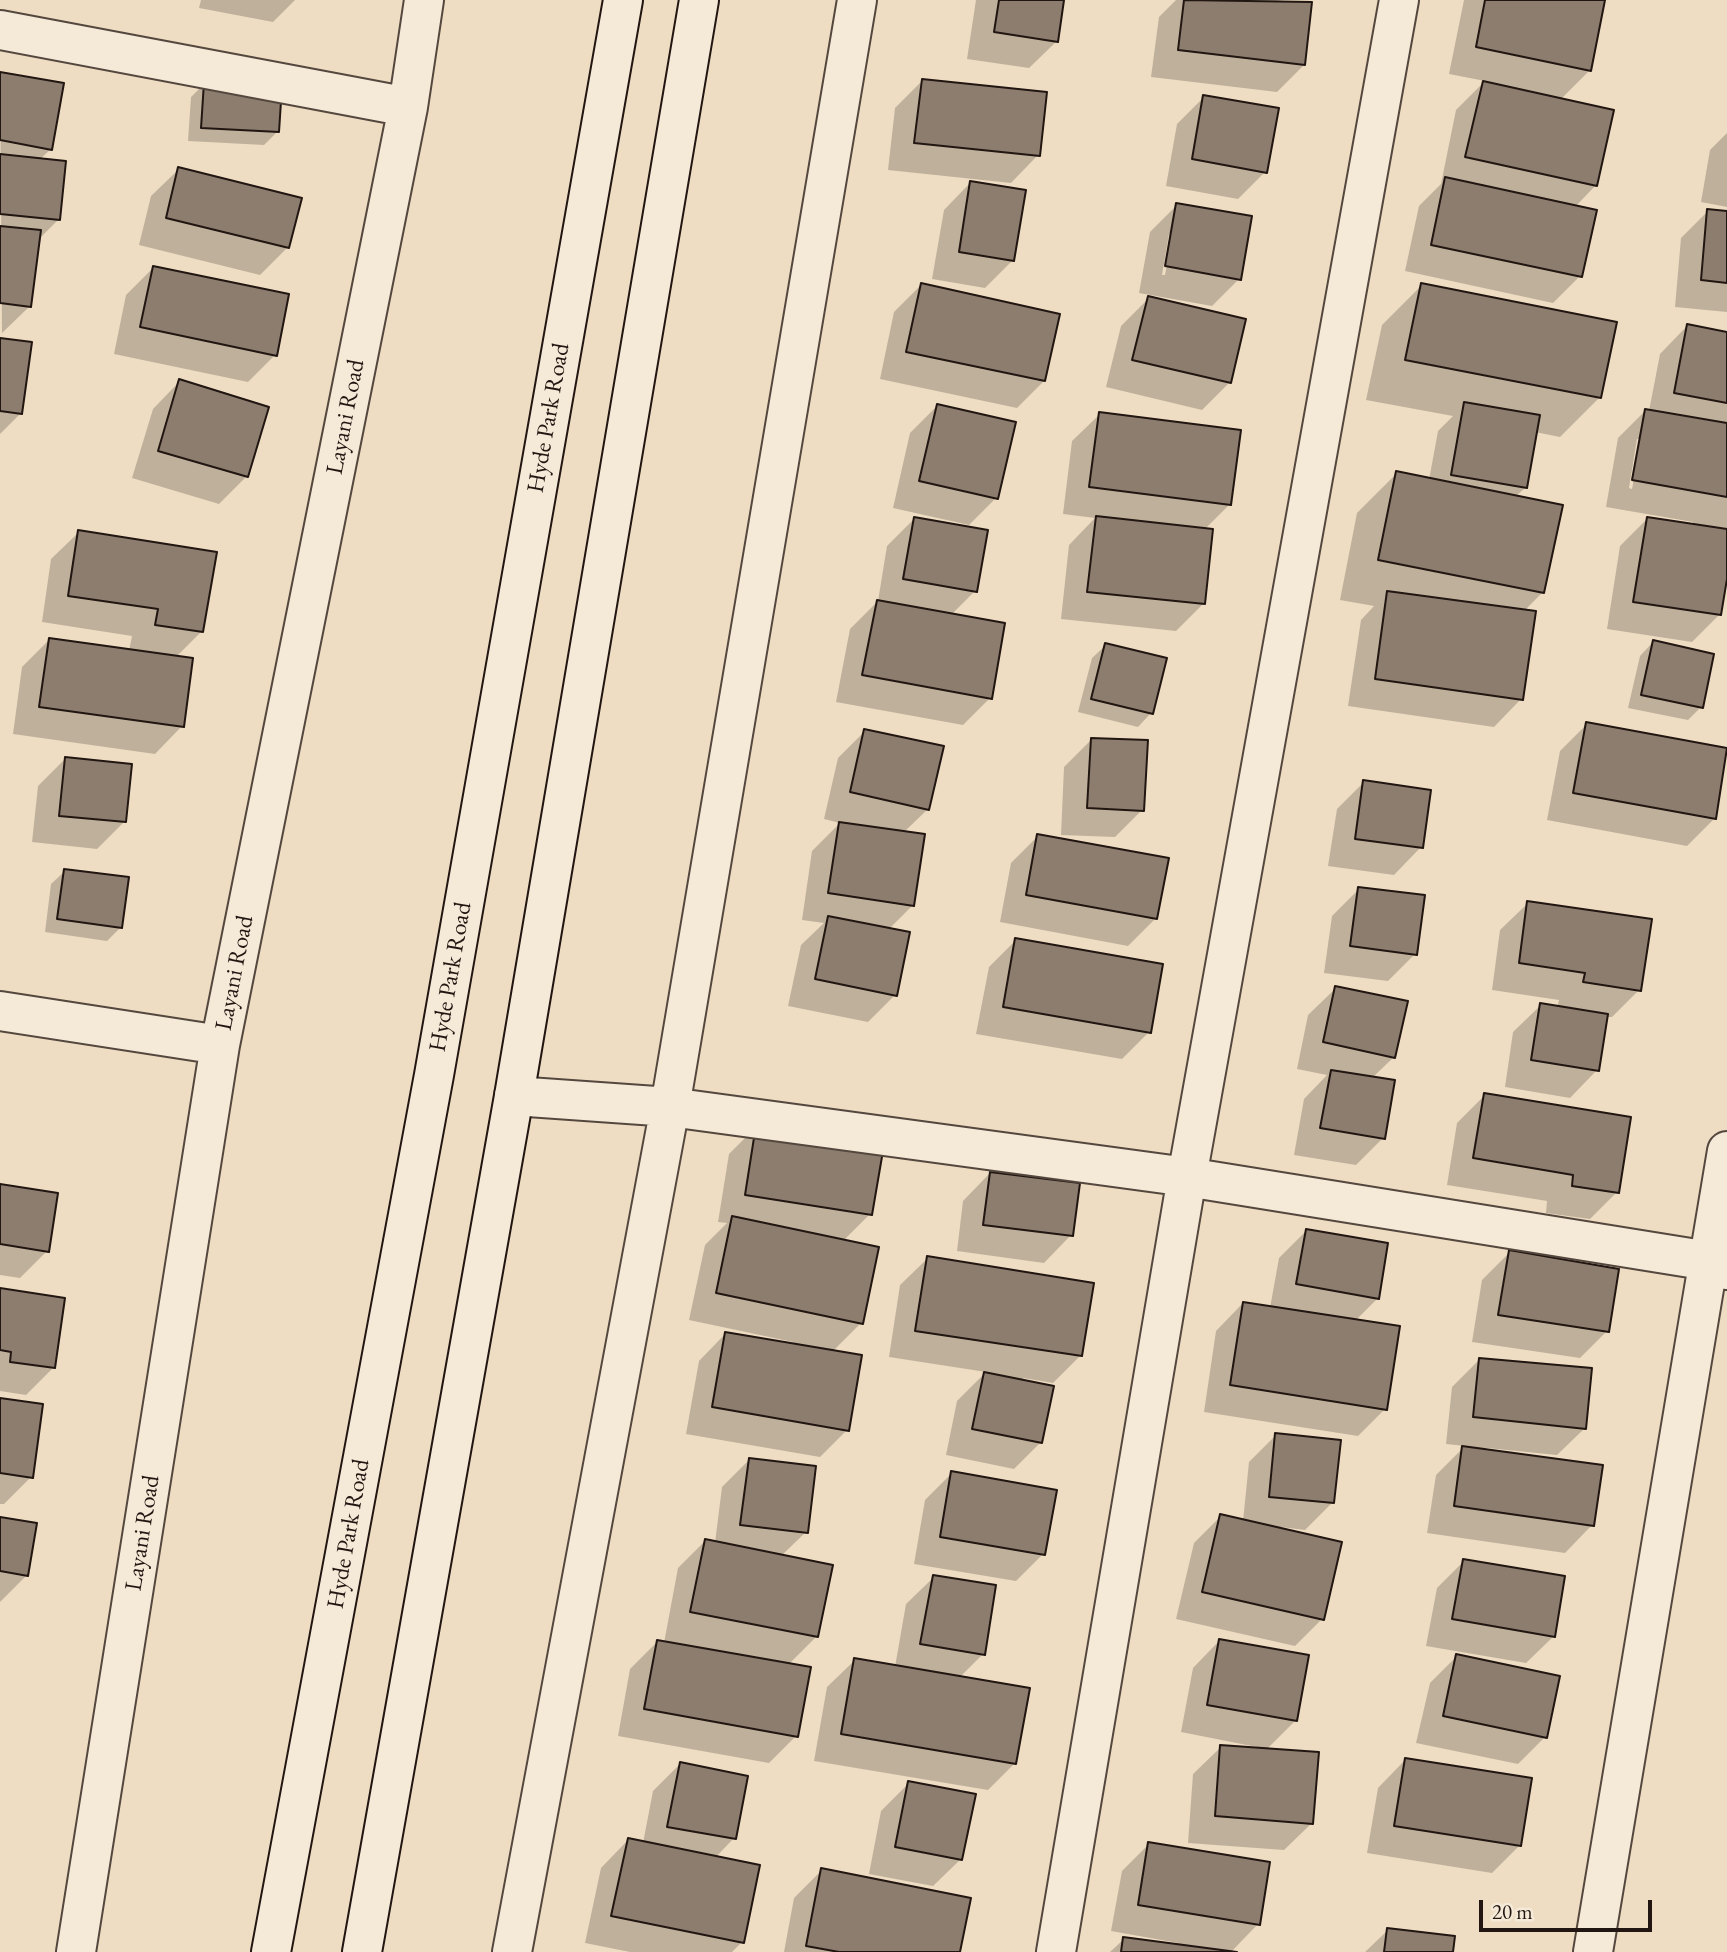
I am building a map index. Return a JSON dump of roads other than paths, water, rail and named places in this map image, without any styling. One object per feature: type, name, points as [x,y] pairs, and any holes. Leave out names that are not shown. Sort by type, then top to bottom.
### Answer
[{"type":"street","name":"Layani Road","points":[[76,1952],[220,1045],[408,107],[424,0]]},
{"type":"street","name":"Hyde Park Road","points":[[271,1952],[434,1075],[623,0]]},
{"type":"street","points":[[362,1952],[514,1096],[699,0]]},
{"type":"street","points":[[512,1952],[670,1107],[858,0]]},
{"type":"street","points":[[1056,1952],[1187,1177],[1399,0]]},
{"type":"street","points":[[0,30],[408,107]]},
{"type":"street","points":[[0,1011],[220,1045]]},
{"type":"street","points":[[514,1096],[670,1107],[1187,1177],[1718,1265]]},
{"type":"street","points":[[1593,1952],[1718,1265],[1727,1150]]}]
